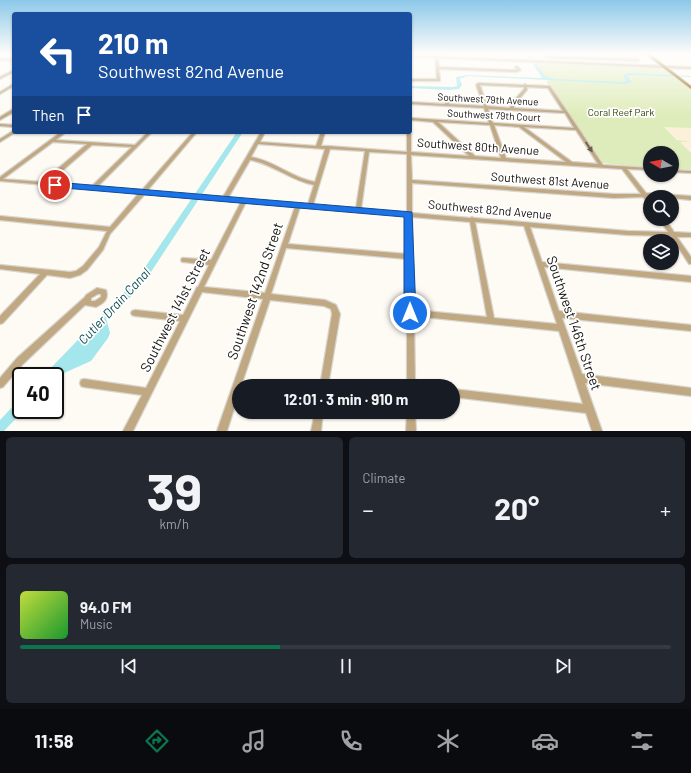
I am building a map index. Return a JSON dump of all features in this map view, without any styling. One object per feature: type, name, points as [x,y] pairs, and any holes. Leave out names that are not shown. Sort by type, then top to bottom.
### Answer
[{"type":"main road","points":[[673,74],[691,88]]},
{"type":"street","points":[[412,80],[437,81],[439,78],[439,74]]},
{"type":"street","points":[[685,83],[691,83]]},
{"type":"street","points":[[504,159],[491,124],[479,84],[549,88],[602,166]]},
{"type":"street","points":[[512,109],[512,104],[526,89],[525,86]]},
{"type":"street","points":[[0,87],[12,87]]},
{"type":"street","points":[[0,93],[12,87]]},
{"type":"street","points":[[446,96],[447,105]]},
{"type":"street","name":"Southwest 79th Avenue","points":[[412,103],[566,112]]},
{"type":"street","points":[[0,119],[12,111]]},
{"type":"street","name":"Southwest 79th Court","points":[[412,119],[577,129]]},
{"type":"street","points":[[434,120],[473,157]]},
{"type":"street","points":[[0,125],[12,126]]},
{"type":"street","points":[[519,125],[570,163]]},
{"type":"street","points":[[0,141],[12,133]]},
{"type":"street","points":[[0,180],[61,134]]},
{"type":"street","points":[[93,188],[148,134]]},
{"type":"street","points":[[0,267],[70,275],[78,273],[98,252],[111,228],[193,134]]},
{"type":"street","points":[[224,199],[262,134]]},
{"type":"street","points":[[318,147],[321,134]]},
{"type":"street","points":[[409,134],[408,214],[411,379]]},
{"type":"street","points":[[52,140],[135,146]]},
{"type":"street","points":[[43,184],[92,143]]},
{"type":"street","name":"Southwest 80th Avenue","points":[[257,143],[643,169]]},
{"type":"street","points":[[310,206],[328,147]]},
{"type":"street","points":[[358,210],[367,150]]},
{"type":"street","points":[[248,158],[265,161],[300,181],[317,184]]},
{"type":"street","points":[[624,168],[643,192]]},
{"type":"street","points":[[679,171],[691,172]]},
{"type":"street","name":"Southwest 82nd Avenue","points":[[0,180],[648,234]]},
{"type":"street","name":"Southwest 81st Avenue","points":[[409,181],[619,196],[643,195]]},
{"type":"street","name":"Southwest 81st Avenue","points":[[679,197],[691,198]]},
{"type":"street","name":"Southwest 141st Street","points":[[128,431],[245,200]]},
{"type":"street","name":"Southwest 142nd Street","points":[[222,431],[298,205]]},
{"type":"street","points":[[0,218],[111,228]]},
{"type":"street","points":[[472,219],[491,321]]},
{"type":"street","name":"Southwest 146th Street","points":[[526,224],[597,431]]},
{"type":"street","name":"Southwest 82nd Avenue","points":[[679,236],[691,235]]},
{"type":"street","points":[[679,245],[691,262]]},
{"type":"street","points":[[284,246],[409,257]]},
{"type":"street","points":[[184,260],[213,263]]},
{"type":"street","points":[[540,264],[691,279]]},
{"type":"street","points":[[0,321],[46,272]]},
{"type":"street","points":[[200,289],[325,303],[334,307],[336,314],[325,379]]},
{"type":"street","points":[[0,384],[20,361],[87,299]]},
{"type":"street","points":[[135,313],[185,318]]},
{"type":"street","points":[[410,313],[562,328]]},
{"type":"street","points":[[557,314],[691,328]]},
{"type":"street","points":[[579,378],[691,392]]},
{"type":"street","points":[[84,383],[148,392]]},
{"type":"street","points":[[460,394],[590,409]]},
{"type":"street","points":[[316,431],[318,419]]},
{"type":"street","points":[[411,419],[412,431]]},
{"type":"shaded area","points":[[663,126],[691,128],[691,153],[683,145]]},
{"type":"green space","name":"Coral Reef Park","points":[[543,74],[671,74],[691,89],[691,128],[664,127],[677,140],[691,142],[680,142],[691,153],[691,170],[679,169],[679,146],[643,146],[643,167],[601,163],[546,81],[548,81]]},
{"type":"water","points":[[539,74],[544,74],[545,76],[555,79],[621,82],[626,81],[623,75],[626,74],[691,76],[629,75],[628,77],[632,82],[625,84],[467,76],[460,79],[462,85],[459,89],[412,88],[412,86],[453,87],[457,86],[456,77],[467,75],[542,78]]},
{"type":"water","name":"Cutler Drain Canal","points":[[236,134],[242,134],[147,278],[126,302],[113,310],[106,318],[110,333],[91,361],[64,373],[64,367],[52,367],[137,279]]},
{"type":"water","points":[[12,407],[12,419],[15,419],[4,431],[0,431],[0,420]]},
{"type":"route","points":[[55,185],[408,214],[410,313]]}]
